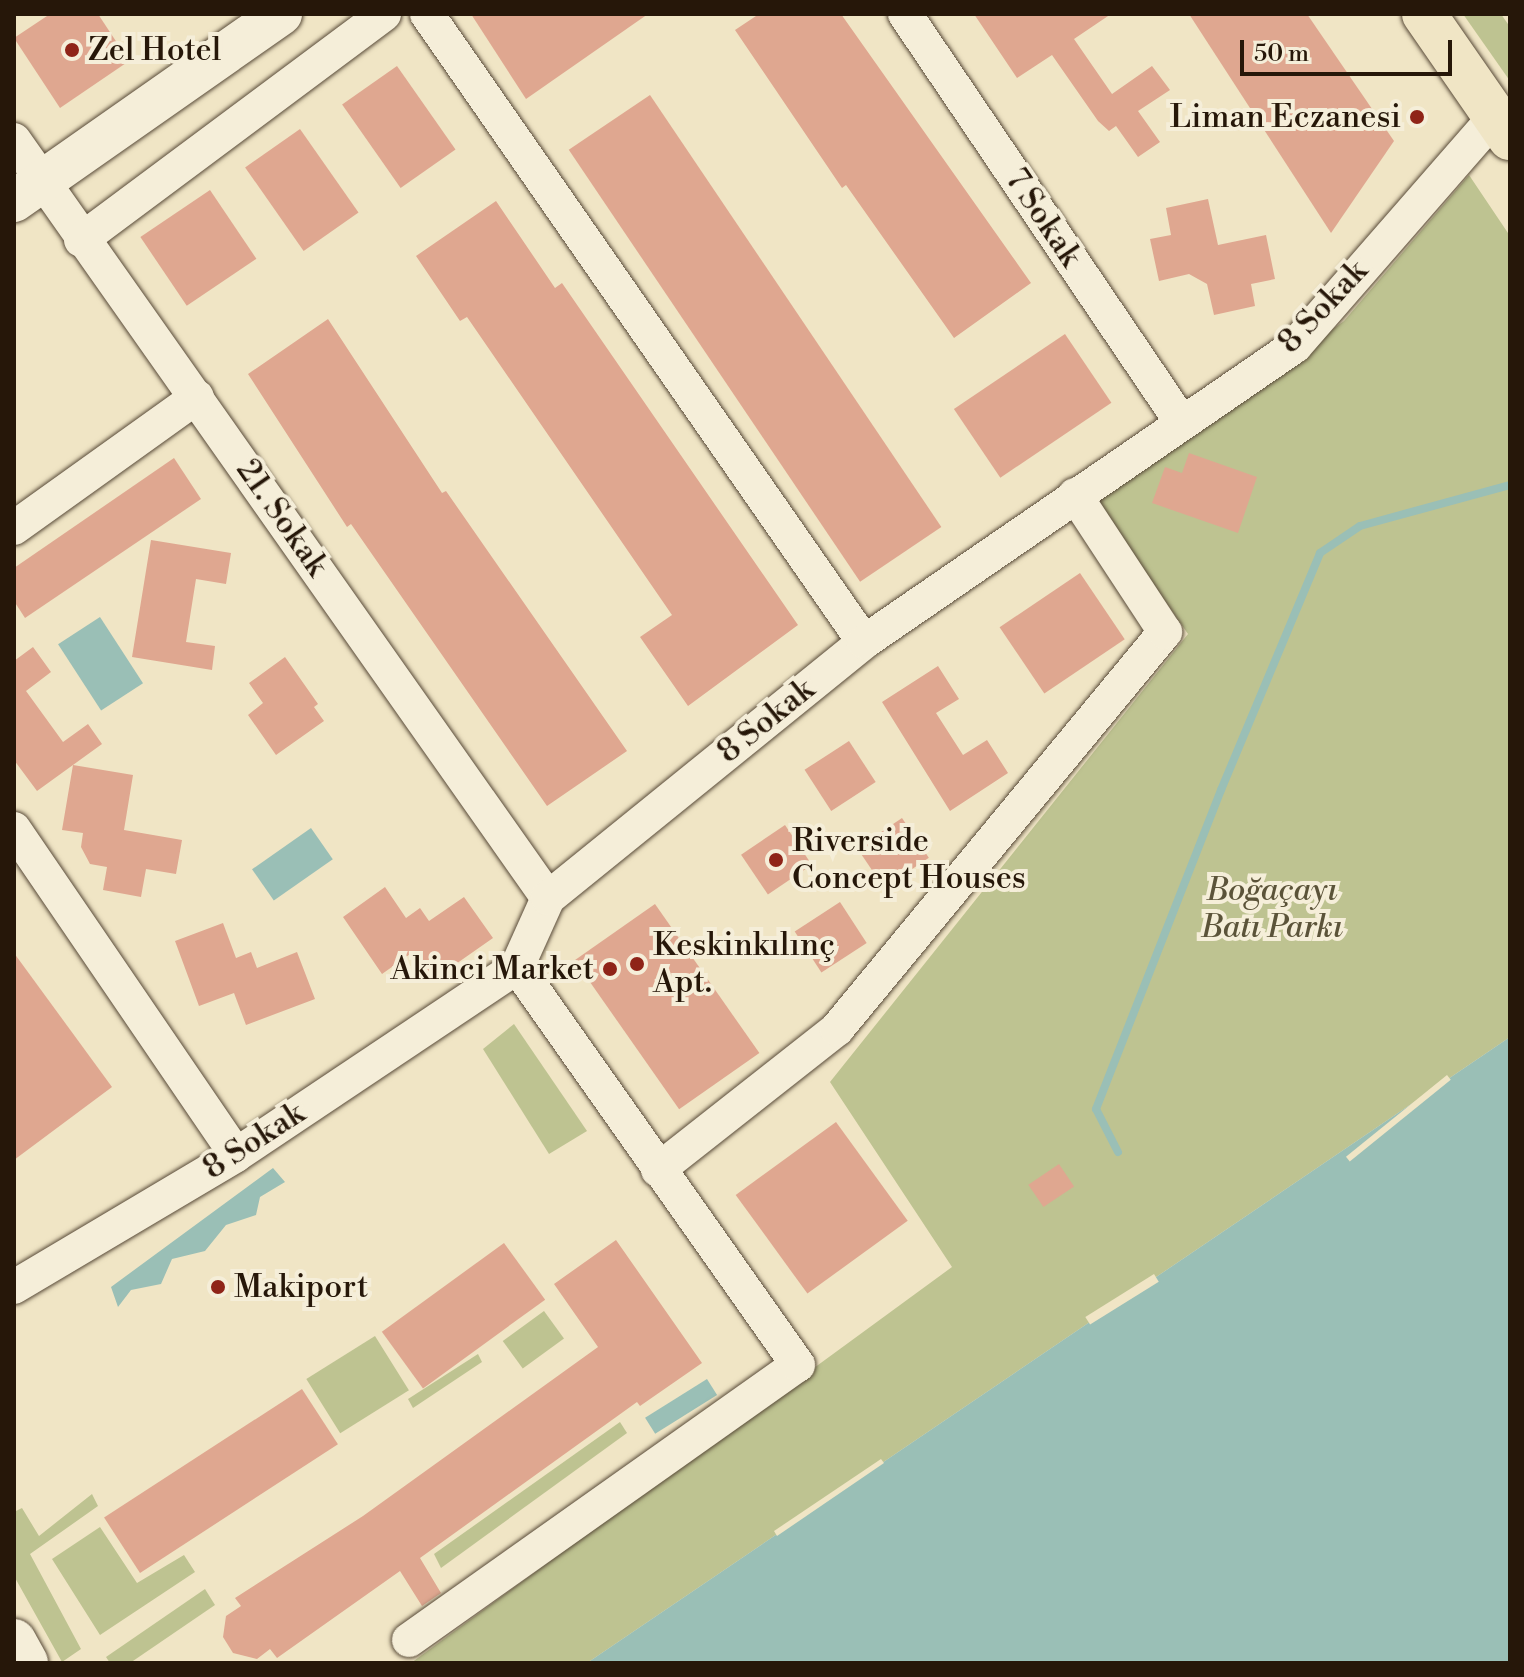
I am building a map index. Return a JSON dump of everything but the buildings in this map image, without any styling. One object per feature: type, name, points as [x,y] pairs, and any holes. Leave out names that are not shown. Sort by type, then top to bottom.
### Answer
[{"type":"main road","points":[[1424,14],[1502,128]]},
{"type":"main road","points":[[14,1641],[26,1663]]},
{"type":"street","points":[[28,191],[281,14]]},
{"type":"street","points":[[81,240],[384,14]]},
{"type":"street","points":[[427,14],[864,642]]},
{"type":"street","name":"7 Sokak","points":[[905,14],[1181,422]]},
{"type":"street","name":"8 Sokak","points":[[14,1287],[236,1155],[517,967],[548,898],[864,642],[1295,346],[1502,128]]},
{"type":"street","name":"21. Sokak","points":[[14,140],[28,191],[81,240],[197,397],[548,898]]},
{"type":"street","points":[[14,528],[197,397]]},
{"type":"street","points":[[658,1170],[837,1029],[1165,632],[1075,495]]},
{"type":"street","points":[[14,829],[236,1155]]},
{"type":"street","points":[[409,1640],[798,1365],[517,967]]},
{"type":"green space","points":[[1463,14],[1501,14],[1510,27],[1510,81]]},
{"type":"green space","name":"Boğaçayı Batı Parkı","points":[[1469,175],[1510,236],[1510,1037],[587,1663],[411,1663],[952,1267],[830,1082],[1188,634],[1096,501],[1344,321]]},
{"type":"green space","points":[[514,1024],[587,1131],[549,1154],[483,1049]]},
{"type":"green space","points":[[544,1311],[564,1339],[523,1368],[503,1341]]},
{"type":"green space","points":[[375,1336],[409,1390],[340,1433],[306,1379]]},
{"type":"green space","points":[[478,1354],[482,1362],[413,1408],[408,1399]]},
{"type":"green space","points":[[620,1422],[627,1433],[441,1568],[434,1554]]},
{"type":"green space","points":[[92,1494],[98,1506],[30,1554],[81,1649],[62,1662],[14,1576],[14,1512],[22,1508],[39,1536]]},
{"type":"green space","points":[[100,1527],[137,1583],[184,1555],[195,1572],[100,1635],[52,1559]]},
{"type":"green space","points":[[205,1589],[215,1605],[130,1663],[110,1663],[106,1657]]},
{"type":"water","points":[[100,617],[143,683],[101,710],[58,644]]},
{"type":"water","points":[[311,828],[333,859],[274,900],[252,869]]},
{"type":"water","points":[[1510,1037],[1510,1663],[587,1663]]},
{"type":"water","points":[[273,1168],[285,1182],[260,1197],[256,1215],[226,1225],[205,1251],[172,1259],[161,1284],[131,1290],[118,1307],[111,1287]]},
{"type":"water","points":[[707,1379],[717,1395],[655,1434],[645,1418]]},
{"type":"pier","points":[[1447,1075],[1451,1080],[1350,1161],[1346,1157]]},
{"type":"pier","points":[[1154,1274],[1159,1282],[1090,1325],[1085,1317]]},
{"type":"pier","points":[[881,1459],[884,1463],[777,1536],[774,1531]]},
{"type":"waterway","points":[[1118,1152],[1096,1109],[1221,790],[1320,553],[1360,526],[1510,485]]},
{"type":"place","name":"Zel Hotel","points":[[72,50]]},
{"type":"place","name":"Liman Eczanesi","points":[[1417,117]]},
{"type":"place","name":"Riverside Concept Houses","points":[[776,860]]},
{"type":"place","name":"Keskinkılınç Apt.","points":[[637,964]]},
{"type":"place","name":"Akinci Market","points":[[610,969]]},
{"type":"place","name":"Makiport","points":[[218,1287]]}]
